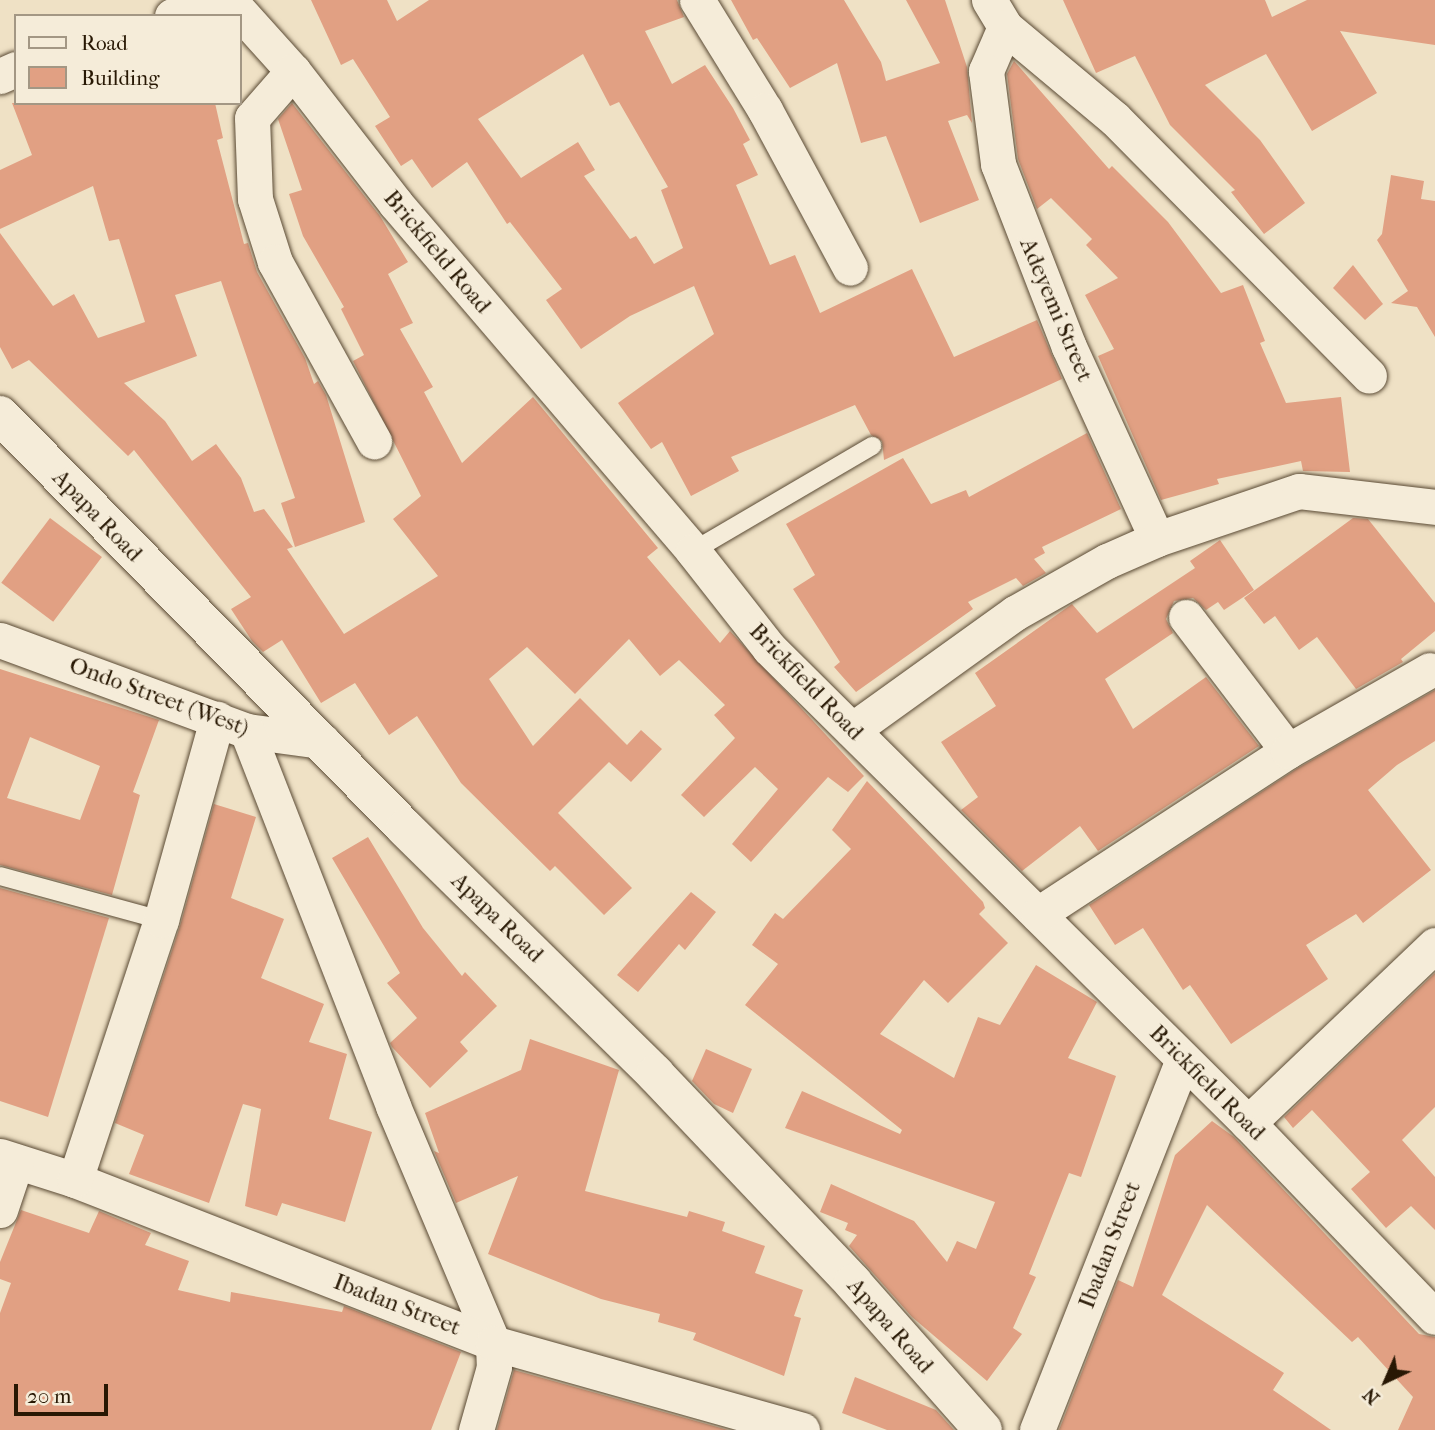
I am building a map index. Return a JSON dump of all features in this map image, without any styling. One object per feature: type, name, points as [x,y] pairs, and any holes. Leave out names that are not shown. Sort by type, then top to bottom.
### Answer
[{"type":"street","points":[[178,14],[221,0]]},
{"type":"street","name":"Brickfield Road","points":[[229,0],[242,14]]},
{"type":"street","points":[[697,0],[765,110],[850,268]]},
{"type":"street","points":[[997,13],[1115,119],[1369,376]]},
{"type":"street","name":"Adeyemi Street","points":[[997,13],[986,71],[998,164],[1027,243],[1157,539]]},
{"type":"street","name":"Brickfield Road","points":[[242,14],[293,71],[396,204],[693,551],[769,648],[1248,1123],[1435,1317]]},
{"type":"street","points":[[293,71],[252,118],[256,199],[275,262],[374,441]]},
{"type":"street","name":"Apapa Road","points":[[0,415],[655,1073],[853,1283],[983,1430]]},
{"type":"street","points":[[852,730],[1015,613],[1107,561],[1157,539],[1298,491],[1435,507]]},
{"type":"street","points":[[1186,617],[1288,751]]},
{"type":"street","name":"Ondo Street (West)","points":[[0,640],[232,725],[322,741]]},
{"type":"street","points":[[1038,914],[1288,751],[1430,670]]},
{"type":"street","points":[[75,1180],[161,920],[232,725]]},
{"type":"street","points":[[232,725],[493,1343],[495,1367],[477,1430]]},
{"type":"street","points":[[1248,1123],[1435,945]]},
{"type":"street","name":"Ibadan Street","points":[[1037,1430],[1182,1060]]},
{"type":"street","points":[[0,1210],[8,1159]]},
{"type":"street","name":"Ibadan Street","points":[[8,1159],[75,1180],[493,1343],[802,1430]]},
{"type":"lane","points":[[693,551],[872,446]]},
{"type":"lane","points":[[0,876],[161,920]]},
{"type":"building","points":[[311,0],[387,0],[397,21],[429,0],[677,0],[684,17],[645,31],[672,84],[705,65],[733,108],[750,140],[743,144],[758,175],[736,185],[770,265],[795,255],[820,313],[912,269],[954,357],[1037,320],[1062,379],[884,460],[882,441],[871,435],[855,405],[731,457],[739,471],[691,496],[662,442],[651,449],[618,403],[714,334],[694,286],[630,316],[581,349],[546,300],[562,289],[510,222],[507,224],[467,162],[432,188],[412,159],[401,166],[375,126],[390,117],[353,59],[341,65]],"holes":[[[583,54],[610,106],[619,102],[668,187],[661,190],[683,248],[654,264],[636,236],[630,239],[584,176],[595,170],[578,142],[521,178],[478,119]]]},
{"type":"building","points":[[731,0],[844,0],[881,62],[886,81],[940,63],[906,0],[945,0],[967,67],[972,123],[967,115],[948,121],[979,200],[920,223],[886,136],[861,143],[837,63],[790,88],[757,38],[753,40]]},
{"type":"building","points":[[1063,0],[1265,0],[1272,17],[1307,0],[1435,0],[1435,45],[1340,31],[1377,93],[1312,131],[1266,54],[1205,85],[1260,140],[1305,203],[1264,234],[1231,192],[1235,190],[1170,125],[1135,56],[1096,73]]},
{"type":"building","points":[[1014,61],[1109,169],[1112,166],[1168,222],[1221,293],[1243,285],[1265,341],[1260,343],[1286,403],[1341,397],[1350,472],[1303,471],[1301,461],[1217,479],[1219,484],[1161,500],[1098,356],[1114,349],[1085,295],[1118,278],[1086,245],[1092,239],[1051,198],[1037,209],[1018,159],[1007,74]]},
{"type":"building","points":[[12,103],[215,105],[223,138],[217,140],[244,244],[248,243],[257,272],[305,358],[314,384],[318,381],[326,395],[365,522],[295,547],[281,503],[295,498],[221,281],[175,295],[197,356],[124,383],[165,421],[192,461],[216,444],[241,478],[254,512],[264,509],[293,547],[287,549],[344,634],[438,576],[393,519],[421,496],[353,361],[364,355],[341,309],[344,307],[303,236],[289,194],[302,190],[278,119],[292,103],[380,216],[408,262],[388,274],[413,323],[400,329],[433,387],[424,392],[462,463],[533,397],[658,548],[647,557],[720,643],[730,631],[864,776],[848,792],[828,777],[751,862],[732,844],[778,789],[755,767],[704,817],[681,795],[735,738],[714,715],[725,705],[679,660],[660,676],[629,639],[575,694],[527,647],[489,679],[533,746],[580,698],[627,745],[641,730],[662,749],[631,782],[609,762],[558,813],[632,888],[604,915],[555,866],[550,871],[461,783],[417,716],[389,735],[355,683],[321,703],[282,640],[263,652],[252,641],[231,609],[251,597],[134,450],[128,456],[29,360],[12,369],[0,347],[0,233],[53,306],[74,294],[98,338],[145,322],[119,239],[109,241],[93,186],[0,229],[0,170],[32,155]]},
{"type":"building","points":[[1391,175],[1424,181],[1421,199],[1435,201],[1435,337],[1417,307],[1391,303],[1408,291],[1377,240],[1382,234]]},
{"type":"building","points":[[1353,265],[1383,304],[1365,320],[1333,288]]},
{"type":"building","points":[[1087,433],[1121,509],[1042,547],[1045,553],[1034,559],[1046,573],[1023,586],[1016,578],[968,602],[973,609],[856,692],[834,667],[840,662],[793,589],[815,575],[786,524],[903,458],[931,504],[966,490],[969,497]]},
{"type":"building","points":[[50,518],[102,557],[53,622],[1,583]]},
{"type":"building","points":[[1353,518],[1368,519],[1435,603],[1435,631],[1401,659],[1403,662],[1356,689],[1317,637],[1299,650],[1275,616],[1264,624],[1244,598]]},
{"type":"building","points":[[1220,540],[1254,590],[1224,610],[1218,602],[1206,610],[1193,598],[1174,601],[1166,619],[1173,633],[1105,679],[1133,729],[1206,677],[1259,746],[1098,851],[1080,826],[1022,871],[961,810],[978,797],[941,742],[996,706],[975,673],[1072,604],[1097,633],[1195,568],[1190,561]]},
{"type":"building","points":[[0,669],[159,720],[133,792],[140,795],[112,895],[0,865]],"holes":[[[30,737],[100,766],[80,820],[7,798]]]},
{"type":"building","points":[[1435,690],[1435,741],[1397,765],[1368,790],[1431,870],[1363,923],[1356,914],[1306,945],[1328,979],[1231,1044],[1190,985],[1183,990],[1143,928],[1115,945],[1089,905],[1298,768]]},
{"type":"building","points":[[867,781],[983,902],[985,908],[979,914],[1008,943],[948,1003],[924,980],[880,1034],[954,1078],[978,1017],[1000,1025],[1036,965],[1097,1002],[1068,1058],[1116,1076],[1081,1177],[1069,1173],[1029,1274],[1036,1277],[1013,1328],[1022,1334],[987,1381],[912,1317],[849,1246],[857,1235],[845,1230],[848,1223],[820,1212],[831,1184],[914,1221],[947,1262],[957,1241],[976,1249],[995,1202],[785,1128],[802,1091],[900,1134],[902,1130],[745,1005],[778,964],[752,945],[775,913],[783,919],[851,849],[832,830]]},
{"type":"building","points":[[214,804],[256,817],[231,898],[284,919],[261,978],[324,1004],[309,1042],[347,1054],[329,1119],[372,1132],[345,1222],[282,1203],[277,1216],[245,1206],[261,1109],[243,1104],[209,1203],[129,1174],[144,1135],[115,1123],[180,926]]},
{"type":"building","points":[[368,837],[423,928],[462,976],[465,972],[497,1006],[460,1042],[468,1051],[430,1088],[390,1043],[417,1018],[387,983],[400,973],[332,858]]},
{"type":"building","points":[[0,888],[109,918],[48,1117],[0,1101]]},
{"type":"building","points":[[691,892],[716,912],[685,950],[679,944],[638,992],[617,975]]},
{"type":"building","points":[[1435,973],[1435,1107],[1402,1140],[1435,1177],[1435,1230],[1411,1206],[1386,1228],[1351,1189],[1370,1172],[1312,1110],[1293,1128],[1284,1117]]},
{"type":"building","points":[[530,1039],[619,1070],[585,1191],[687,1217],[689,1211],[725,1222],[722,1231],[765,1246],[755,1273],[803,1290],[794,1316],[801,1318],[784,1376],[693,1340],[696,1333],[658,1322],[660,1314],[601,1299],[488,1254],[518,1176],[456,1203],[434,1151],[439,1153],[425,1113],[521,1070]]},
{"type":"building","points":[[706,1049],[752,1069],[733,1113],[714,1104],[692,1081]]},
{"type":"building","points":[[1212,1121],[1234,1137],[1419,1334],[1435,1337],[1435,1430],[1398,1430],[1413,1397],[1358,1337],[1352,1342],[1207,1205],[1162,1295],[1284,1373],[1273,1390],[1331,1430],[1059,1430],[1118,1280],[1133,1287],[1175,1155]]},
{"type":"building","points":[[21,1210],[89,1233],[99,1211],[151,1233],[145,1245],[189,1261],[178,1290],[230,1302],[231,1292],[342,1312],[344,1306],[461,1352],[431,1430],[0,1430],[0,1313],[11,1283],[0,1279],[0,1262]]},
{"type":"building","points":[[514,1370],[728,1430],[497,1430]]},
{"type":"building","points":[[855,1377],[936,1410],[954,1430],[887,1430],[842,1413]]}]
